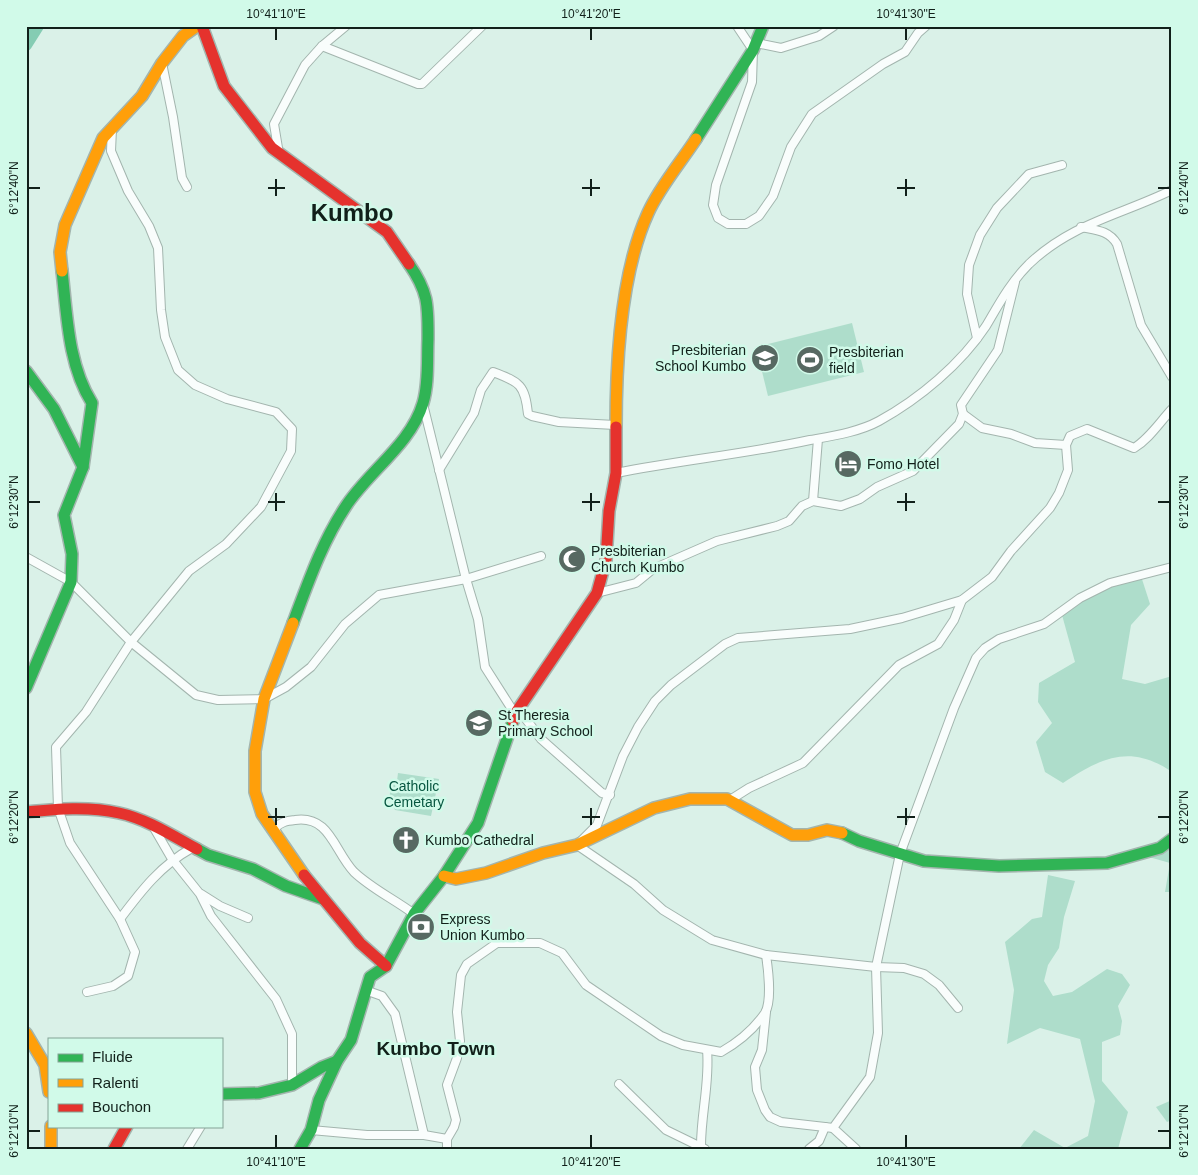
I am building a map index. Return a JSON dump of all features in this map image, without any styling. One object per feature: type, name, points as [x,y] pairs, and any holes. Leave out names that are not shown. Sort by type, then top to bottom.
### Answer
[{"type":"main road","points":[[26,688],[71,582],[72,554],[64,515],[83,467],[92,402],[83,388],[81,372],[69,337],[60,252],[64,225],[81,189],[95,151],[103,138],[142,96],[162,63],[183,36],[197,26]]},
{"type":"main road","points":[[202,26],[224,86],[258,131],[278,154],[383,228],[409,261],[422,283],[428,306],[428,382],[423,404],[409,430],[347,504],[332,529],[315,565],[264,700],[255,751],[255,792],[262,814],[282,845],[323,899],[360,943],[386,966]]},
{"type":"main road","points":[[300,1149],[311,1130],[319,1100],[337,1061],[351,1040],[370,977],[386,966],[414,914],[444,876],[478,823],[517,712],[597,593],[606,560],[609,511],[616,472],[616,383],[626,296],[634,254],[648,212],[754,47],[763,26]]},
{"type":"main road","points":[[26,371],[54,409],[83,467]]},
{"type":"main road","points":[[444,876],[456,880],[486,873],[543,853],[577,845],[654,808],[690,799],[730,800],[792,834],[808,835],[827,830],[839,831],[859,841],[924,861],[999,866],[1086,864],[1127,858],[1160,848],[1172,839]]},
{"type":"main road","points":[[26,812],[58,808],[95,809],[120,813],[154,827],[208,855],[253,869],[286,886],[323,899]]},
{"type":"main road","points":[[26,1033],[45,1065],[48,1085]]},
{"type":"main road","points":[[222,1094],[259,1093],[292,1086],[322,1067],[337,1061]]},
{"type":"main road","points":[[51,1128],[51,1149]]},
{"type":"main road","points":[[114,1149],[126,1128]]},
{"type":"street","points":[[278,154],[274,124],[305,65],[322,46],[346,26]]},
{"type":"street","points":[[322,46],[422,84],[482,26]]},
{"type":"street","points":[[737,26],[754,47],[752,82],[716,185],[713,205],[718,218],[728,224],[746,224],[759,216],[773,196],[791,147],[812,114],[883,64],[904,52],[918,33],[926,26]]},
{"type":"street","points":[[754,47],[781,48],[820,36],[834,26]]},
{"type":"street","points":[[162,63],[173,117],[182,178],[187,187]]},
{"type":"street","points":[[258,131],[274,124]]},
{"type":"street","points":[[87,992],[113,986],[128,976],[135,952],[120,919],[70,843],[58,808],[56,747],[86,712],[131,642],[189,571],[226,544],[261,507],[291,452],[292,429],[276,412],[256,408],[195,385],[178,370],[165,337],[161,310],[158,248],[149,226],[128,191],[111,152],[112,128]]},
{"type":"street","points":[[977,338],[967,294],[969,265],[980,235],[997,208],[1029,174],[1062,165]]},
{"type":"street","points":[[616,472],[676,461],[774,448],[818,439],[878,422],[922,392],[959,359],[977,338],[996,305],[1015,280],[1058,240],[1081,227],[1172,190]]},
{"type":"street","points":[[1081,227],[1103,231],[1113,236],[1141,325],[1172,377]]},
{"type":"street","points":[[597,593],[636,583],[653,569],[717,541],[777,526],[789,521],[802,506],[813,501],[841,506],[913,471],[959,424],[963,414],[961,405],[998,350],[1015,280]]},
{"type":"street","points":[[439,470],[474,413],[481,390],[492,372],[508,377],[521,386],[526,392],[528,414],[532,416],[559,422],[615,425]]},
{"type":"street","points":[[423,404],[466,579],[478,618],[485,667],[517,712],[540,739],[602,793],[610,794]]},
{"type":"street","points":[[958,1008],[939,985],[924,974],[904,968],[876,967],[766,954],[712,940],[664,910],[634,884],[577,845],[597,825],[623,756],[638,727],[655,701],[671,685],[725,644],[738,638],[754,636],[814,634],[850,629],[902,618],[962,600],[992,577],[1011,551],[1050,508],[1068,470],[1066,445],[1070,436],[1087,429],[1134,448],[1146,441],[1150,432],[1172,409]]},
{"type":"street","points":[[963,414],[982,428],[1011,434],[1035,443],[1066,445]]},
{"type":"street","points":[[813,501],[818,439]]},
{"type":"street","points":[[26,558],[71,582],[131,642],[196,695],[218,700],[264,700],[286,687],[311,666],[346,624],[379,595],[466,579],[542,556]]},
{"type":"street","points":[[810,1149],[819,1141],[870,1076],[878,1033],[876,967],[900,854],[954,708],[976,658],[985,648],[999,639],[1044,624],[1080,598],[1110,583],[1172,567]]},
{"type":"street","points":[[730,800],[749,788],[803,763],[898,665],[938,644],[954,620],[962,600]]},
{"type":"street","points":[[282,845],[275,828],[280,822],[307,818],[321,824],[353,871],[378,892],[414,914]]},
{"type":"street","points":[[154,827],[172,858],[200,894],[211,916],[276,999],[292,1034],[292,1086]]},
{"type":"street","points":[[120,919],[172,858],[192,848]]},
{"type":"street","points":[[200,894],[220,906],[248,918]]},
{"type":"street","points":[[447,1149],[447,1139],[456,1120],[447,1085],[457,1058],[460,1041],[457,1012],[460,974],[467,964],[497,943],[540,943],[562,953],[586,985],[660,1036],[683,1045],[721,1052],[737,1043],[766,1012]]},
{"type":"street","points":[[766,954],[769,974],[766,1012],[762,1050],[755,1067],[757,1090],[765,1110],[770,1117],[781,1122],[829,1128],[856,1149]]},
{"type":"street","points":[[365,990],[382,996],[395,1014],[424,1135]]},
{"type":"street","points":[[703,1147],[701,1127],[709,1070],[707,1050]]},
{"type":"street","points":[[619,1084],[666,1130],[703,1147]]},
{"type":"street","points":[[187,1149],[199,1128]]},
{"type":"street","points":[[311,1130],[367,1135],[424,1135],[447,1139]]},
{"type":"green space","name":"Presbiterian field","points":[[852,323],[864,372],[768,396],[756,347]]},
{"type":"green space","points":[[1140,573],[1150,604],[1131,625],[1122,679],[1145,684],[1172,676],[1172,772],[1157,763],[1143,758],[1116,757],[1090,767],[1063,783],[1045,772],[1036,742],[1052,723],[1038,702],[1039,683],[1075,662],[1062,615],[1108,580]]},
{"type":"green space","name":"Catholic Cemetary","points":[[398,773],[439,779],[431,816],[395,810],[389,799],[392,781],[397,781]]},
{"type":"green space","points":[[1172,834],[1172,892],[1165,892],[1170,863],[1149,857]]},
{"type":"green space","points":[[1048,875],[1075,881],[1064,917],[1059,948],[1048,965],[1044,981],[1053,996],[1072,992],[1107,969],[1122,974],[1130,985],[1118,1006],[1122,1021],[1120,1035],[1102,1042],[1102,1081],[1128,1112],[1118,1149],[1019,1149],[1034,1130],[1065,1148],[1088,1136],[1095,1101],[1080,1039],[1040,1028],[1007,1044],[1014,990],[1005,942],[1032,919],[1042,917]]},
{"type":"green space","points":[[1172,1100],[1172,1120],[1167,1122],[1156,1107]]},
{"type":"waterway","points":[[26,45],[38,26]]},
{"type":"traffic: fast","points":[[696,139],[753,50],[763,26]]},
{"type":"traffic: fast","points":[[293,623],[316,563],[337,520],[355,493],[409,431],[423,403],[427,371],[427,308],[424,292],[409,264]]},
{"type":"traffic: fast","points":[[26,688],[71,582],[72,554],[64,515],[83,467],[92,403],[84,388],[73,356],[67,322],[62,271]]},
{"type":"traffic: fast","points":[[26,371],[54,409],[83,467]]},
{"type":"traffic: fast","points":[[222,1094],[259,1093],[292,1085],[322,1067],[337,1061],[351,1040],[370,977],[386,966],[414,914],[444,876],[478,823],[513,721]]},
{"type":"traffic: fast","points":[[842,833],[859,841],[924,861],[999,866],[1107,863],[1160,848],[1172,839]]},
{"type":"traffic: fast","points":[[197,849],[208,855],[253,869],[286,886],[323,899]]},
{"type":"traffic: fast","points":[[300,1149],[311,1130],[319,1100],[337,1061]]},
{"type":"traffic: slow","points":[[62,271],[60,252],[65,225],[103,138],[142,96],[162,63],[183,36],[197,26]]},
{"type":"traffic: slow","points":[[616,427],[619,347],[626,290],[632,262],[648,213],[664,185],[696,139]]},
{"type":"traffic: slow","points":[[293,623],[264,699],[255,751],[255,792],[262,814],[304,875]]},
{"type":"traffic: slow","points":[[444,876],[456,879],[486,873],[543,853],[577,845],[654,808],[690,799],[727,799],[792,835],[808,835],[827,830],[842,833]]},
{"type":"traffic: slow","points":[[26,1033],[45,1065],[48,1085]]},
{"type":"traffic: slow","points":[[51,1128],[51,1149]]},
{"type":"traffic: jam","points":[[202,26],[224,86],[272,148],[387,232],[409,264]]},
{"type":"traffic: jam","points":[[513,721],[515,714],[597,593],[606,560],[609,511],[616,473],[616,427]]},
{"type":"traffic: jam","points":[[26,812],[84,809],[119,813],[150,824],[197,849]]},
{"type":"traffic: jam","points":[[304,875],[360,943],[386,966]]},
{"type":"traffic: jam","points":[[114,1149],[126,1128]]},
{"type":"place","name":"Presbiterian School Kumbo","points":[[765,358]]},
{"type":"place","name":"Presbiterian field","points":[[810,360]]},
{"type":"place","name":"Fomo Hotel","points":[[848,464]]},
{"type":"place","name":"Presbiterian Church Kumbo","points":[[572,559]]},
{"type":"place","name":"St Theresia Primary School","points":[[479,723]]},
{"type":"place","name":"Kumbo Cathedral","points":[[406,840]]},
{"type":"place","name":"Express Union Kumbo","points":[[421,927]]},
{"type":"district","name":"Kumbo","points":[[352,213]]},
{"type":"district","name":"Kumbo Town","points":[[436,1048]]}]
